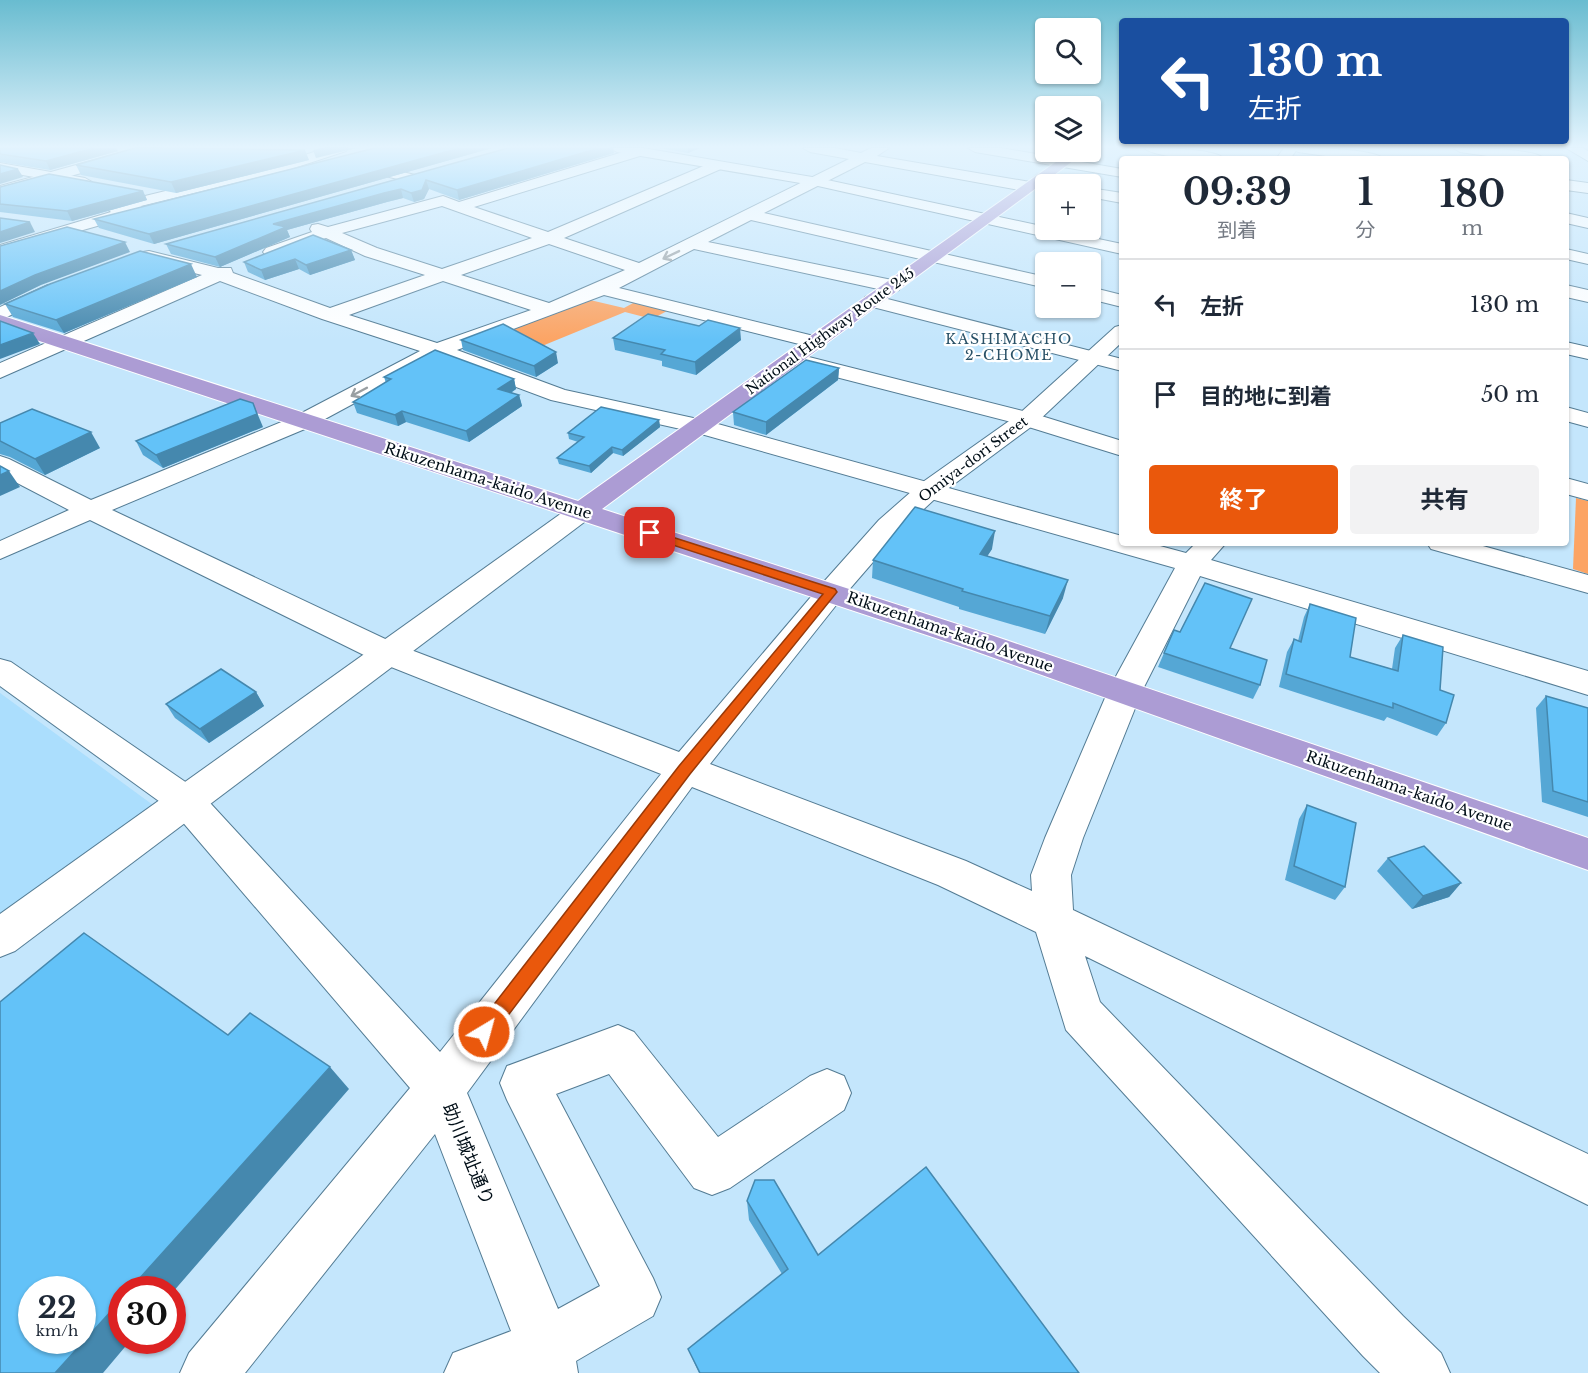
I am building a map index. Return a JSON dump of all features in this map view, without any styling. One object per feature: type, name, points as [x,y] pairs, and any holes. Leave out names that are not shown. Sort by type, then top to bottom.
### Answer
[{"type":"highway","name":"National Highway Route 245","points":[[582,511],[996,212]]},
{"type":"highway","name":"Rikuzenhama-kaido Avenue","points":[[0,321],[831,592],[1125,691],[1588,854]]},
{"type":"street","points":[[0,242],[108,212]]},
{"type":"street","points":[[0,251],[121,212]]},
{"type":"street","points":[[260,257],[325,233],[415,212]]},
{"type":"street","points":[[474,212],[640,270]]},
{"type":"street","points":[[329,315],[549,238],[609,212]]},
{"type":"street","points":[[0,551],[90,510],[304,421],[437,350],[602,289],[756,212]]},
{"type":"street","points":[[958,212],[1119,248]]},
{"type":"street","points":[[750,215],[1035,280]]},
{"type":"street","points":[[1569,219],[1588,223]]},
{"type":"street","points":[[305,223],[371,252],[550,310]]},
{"type":"street","points":[[29,224],[70,228],[102,236]]},
{"type":"street","points":[[693,244],[892,286]]},
{"type":"street","points":[[173,245],[142,252],[219,274],[329,315],[437,350],[559,394],[699,426],[929,490],[1119,535]]},
{"type":"street","points":[[1569,255],[1588,259]]},
{"type":"street","points":[[0,371],[239,266]]},
{"type":"street","points":[[0,314],[60,287]]},
{"type":"street","points":[[602,289],[815,342]]},
{"type":"street","points":[[1569,292],[1588,296]]},
{"type":"street","points":[[1101,296],[1119,300]]},
{"type":"street","points":[[872,302],[1119,364]]},
{"type":"street","name":"Omiya-dori Street","points":[[831,592],[889,526],[929,490],[1027,419],[1119,334]]},
{"type":"street","points":[[1569,349],[1588,352]]},
{"type":"street","points":[[792,359],[1027,419],[1119,448]]},
{"type":"street","points":[[1569,415],[1588,420]]},
{"type":"street","points":[[0,464],[90,510],[387,653],[951,873],[1053,920],[1588,1180]]},
{"type":"street","points":[[1569,487],[1588,492]]},
{"type":"street","points":[[0,938],[582,511]]},
{"type":"street","points":[[1168,546],[1202,554],[1588,683]]},
{"type":"street","points":[[1452,546],[1588,584]]},
{"type":"street","points":[[1202,554],[1125,691],[1064,838],[1051,875],[1053,920],[1082,1015],[1383,1336],[1421,1373]]},
{"type":"street","name":"助川城址通り","points":[[547,1360],[441,1088],[685,770],[831,592]]},
{"type":"street","points":[[0,670],[187,802],[441,1088],[209,1373]]},
{"type":"street","points":[[473,1373],[547,1360],[634,1297],[524,1083],[618,1048],[712,1170],[827,1093]]},
{"type":"shaded area","points":[[590,300],[624,308],[635,302],[667,311],[652,319],[625,312],[542,346],[513,329]]},
{"type":"shaded area","points":[[1576,498],[1588,501],[1588,574],[1573,569]]},
{"type":"shaded area","points":[[0,693],[153,805],[0,915]]},
{"type":"building","points":[[121,212],[228,212],[149,234],[94,219]]},
{"type":"building","points":[[280,212],[316,212],[273,224],[286,227],[215,257],[166,244]]},
{"type":"building","points":[[0,218],[30,222],[0,232]]},
{"type":"building","points":[[67,227],[125,242],[35,275],[0,291],[0,246]]},
{"type":"building","points":[[313,235],[351,250],[306,265],[295,259],[261,270],[244,262]]},
{"type":"building","points":[[140,251],[191,264],[56,320],[5,304],[50,284]]},
{"type":"building","points":[[648,314],[699,326],[708,320],[740,328],[695,362],[661,354],[665,350],[613,338]]},
{"type":"building","points":[[0,321],[33,333],[0,345]]},
{"type":"building","points":[[503,324],[556,352],[534,366],[461,340]]},
{"type":"building","points":[[435,350],[514,379],[498,389],[519,395],[466,431],[402,411],[395,415],[353,402],[391,379],[384,377]]},
{"type":"building","points":[[806,360],[839,368],[766,422],[733,412]]},
{"type":"building","points":[[240,399],[253,403],[257,414],[156,455],[136,441]]},
{"type":"building","points":[[601,407],[659,420],[622,450],[612,447],[589,466],[557,458],[584,437],[568,433]]},
{"type":"building","points":[[32,409],[91,432],[35,459],[0,441],[0,423]]},
{"type":"building","points":[[0,466],[9,471],[0,475]]},
{"type":"building","points":[[915,507],[995,531],[980,554],[1068,580],[1050,616],[962,591],[963,589],[873,560]]},
{"type":"building","points":[[1205,583],[1252,599],[1230,648],[1267,660],[1260,685],[1164,653],[1174,630],[1180,632]]},
{"type":"building","points":[[1310,604],[1356,618],[1350,657],[1398,671],[1403,635],[1443,647],[1440,690],[1454,695],[1446,723],[1393,703],[1393,708],[1286,674],[1294,639],[1301,642]]},
{"type":"building","points":[[221,669],[256,692],[200,729],[166,704]]},
{"type":"building","points":[[1546,696],[1588,708],[1588,802],[1553,791]]},
{"type":"building","points":[[1307,805],[1356,823],[1345,887],[1294,866]]},
{"type":"building","points":[[1424,846],[1461,883],[1423,896],[1388,858]]},
{"type":"building","points":[[84,933],[228,1035],[250,1013],[330,1067],[142,1276],[108,1276],[108,1314],[96,1328],[96,1276],[18,1276],[18,1354],[72,1354],[55,1373],[0,1373],[0,1002]]},
{"type":"building","points":[[926,1167],[1079,1373],[700,1373],[688,1349],[788,1269],[747,1201],[755,1180],[774,1180],[818,1255]]},
{"type":"district","name":"KASHIMACHO 2-CHOME","points":[[1009,348]]},
{"type":"route","points":[[484,1032],[685,770],[831,592],[650,533]]}]
